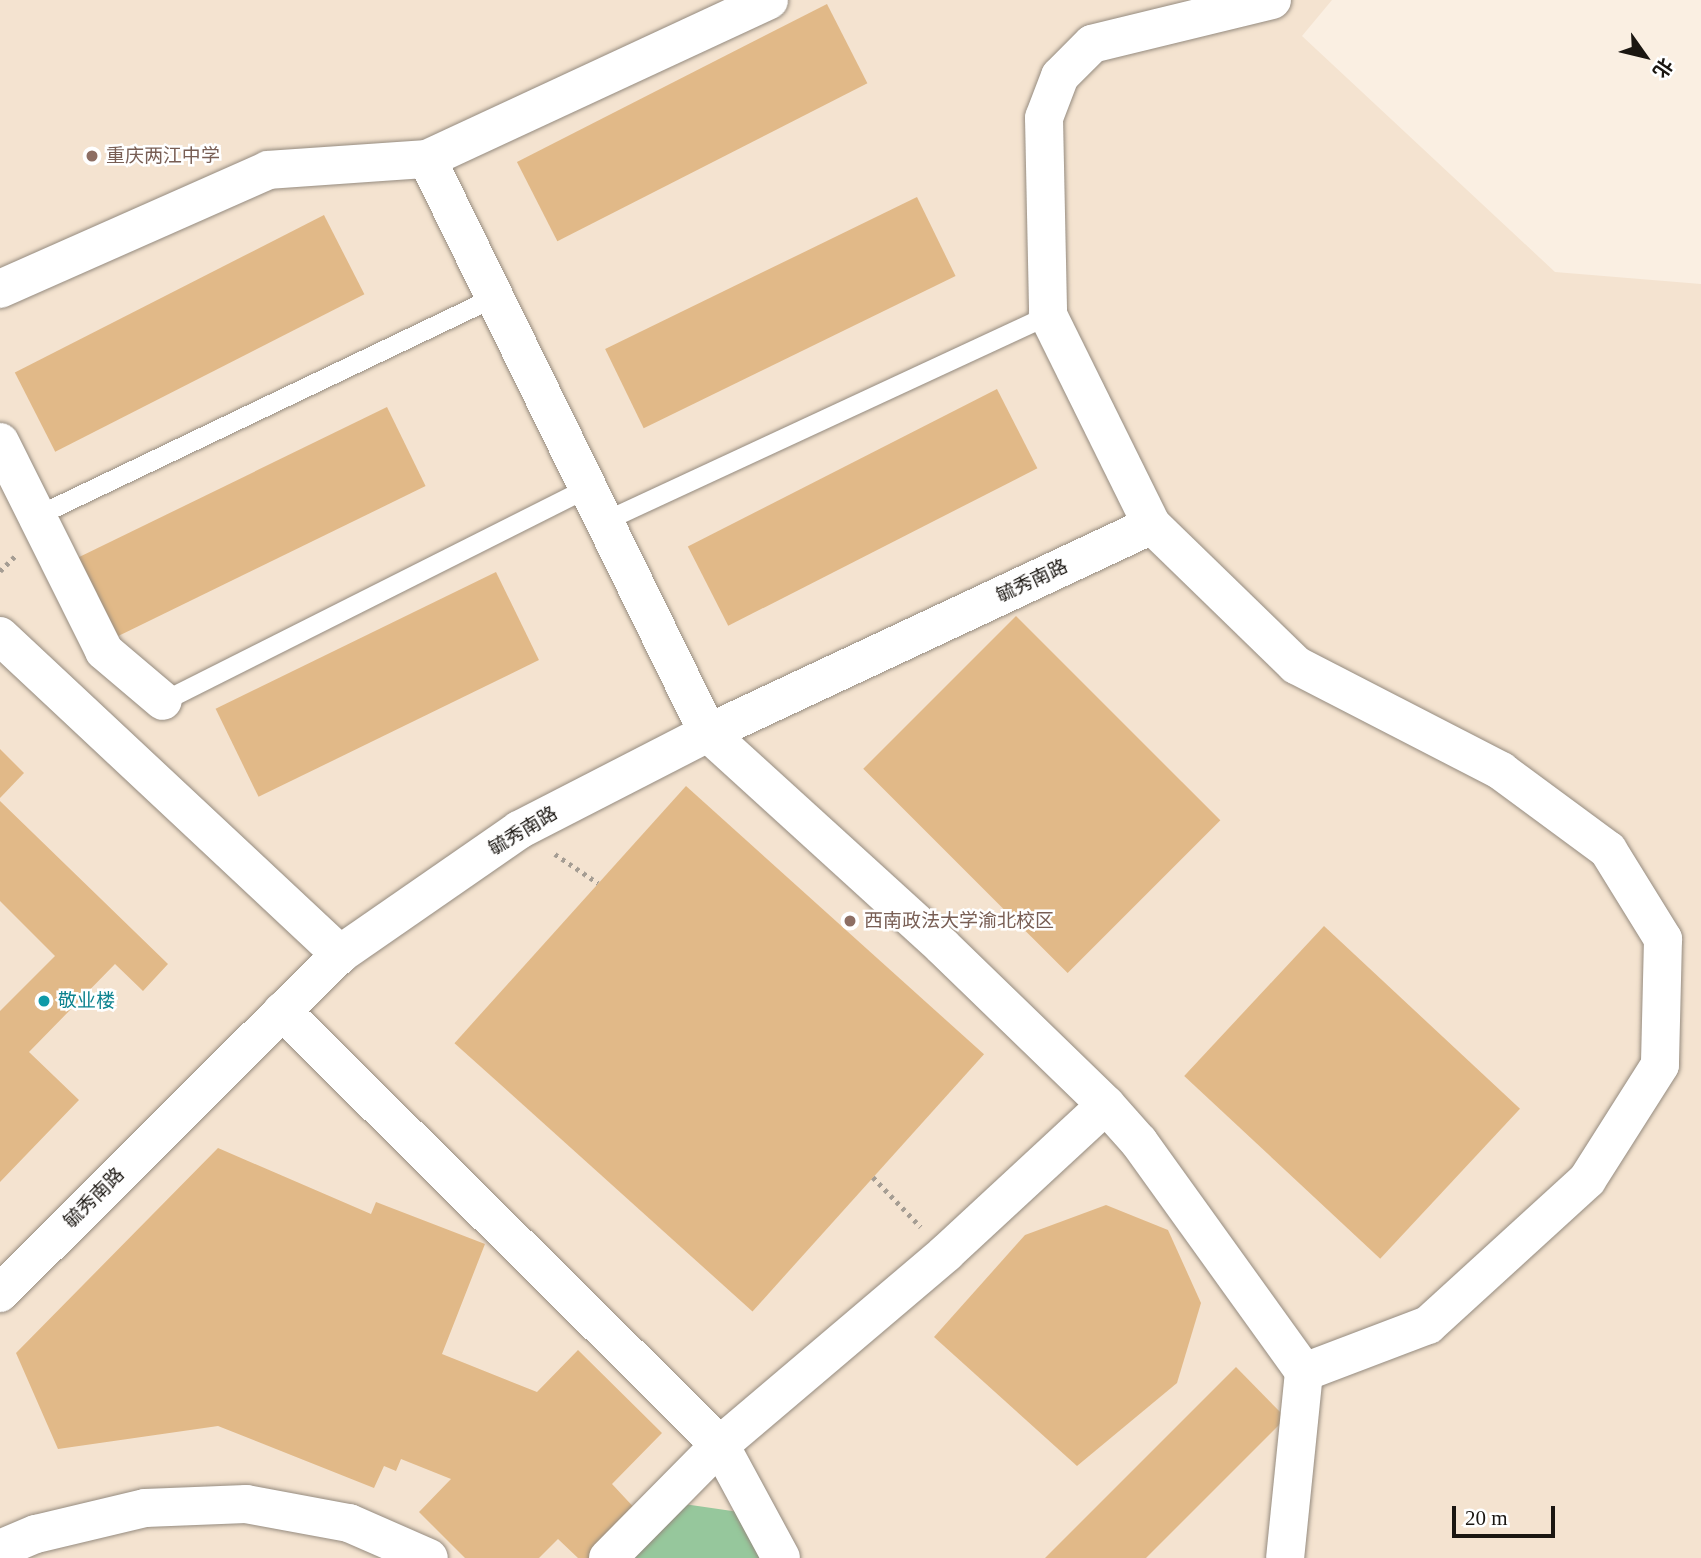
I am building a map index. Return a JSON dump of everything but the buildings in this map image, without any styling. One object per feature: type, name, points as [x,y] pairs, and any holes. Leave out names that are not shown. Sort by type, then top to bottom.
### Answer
[{"type":"street","points":[[0,289],[268,170],[427,159],[769,0]]},
{"type":"street","points":[[1272,0],[1093,44],[1060,76],[1044,118],[1048,315],[1152,524],[1296,665],[1501,771],[1608,850],[1663,939],[1660,1065],[1587,1180],[1428,1325],[1304,1372]]},
{"type":"street","points":[[427,159],[602,522],[708,733],[942,946],[1106,1105],[1139,1142],[1304,1372],[1285,1558]]},
{"type":"street","points":[[0,442],[104,651],[163,701]]},
{"type":"street","name":"毓秀南路","points":[[0,1293],[340,954],[519,830],[708,733],[1152,524]]},
{"type":"street","points":[[0,636],[340,954]]},
{"type":"street","points":[[282,1011],[720,1445],[780,1558]]},
{"type":"street","points":[[608,1558],[720,1445],[946,1253],[1106,1105]]},
{"type":"street","points":[[0,1549],[36,1534],[145,1508],[246,1504],[349,1523],[429,1558]]},
{"type":"lane","points":[[36,516],[494,297]]},
{"type":"lane","points":[[602,522],[1048,315]]},
{"type":"lane","points":[[163,701],[586,488]]},
{"type":"path","points":[[519,830],[598,883]]},
{"type":"path","points":[[873,1177],[946,1253]]},
{"type":"shaded area","name":"西南政法大学渝北校区","points":[[0,0],[1332,0],[1302,36],[1555,272],[1701,284],[1701,1558],[0,1558]]},
{"type":"green space","points":[[684,1504],[739,1512],[765,1558],[630,1558]]},
{"type":"place","name":"重庆两江中学","points":[[92,156]]},
{"type":"place","name":"西南政法大学渝北校区","points":[[850,921]]},
{"type":"place","name":"敬业楼","points":[[44,1001]]}]
